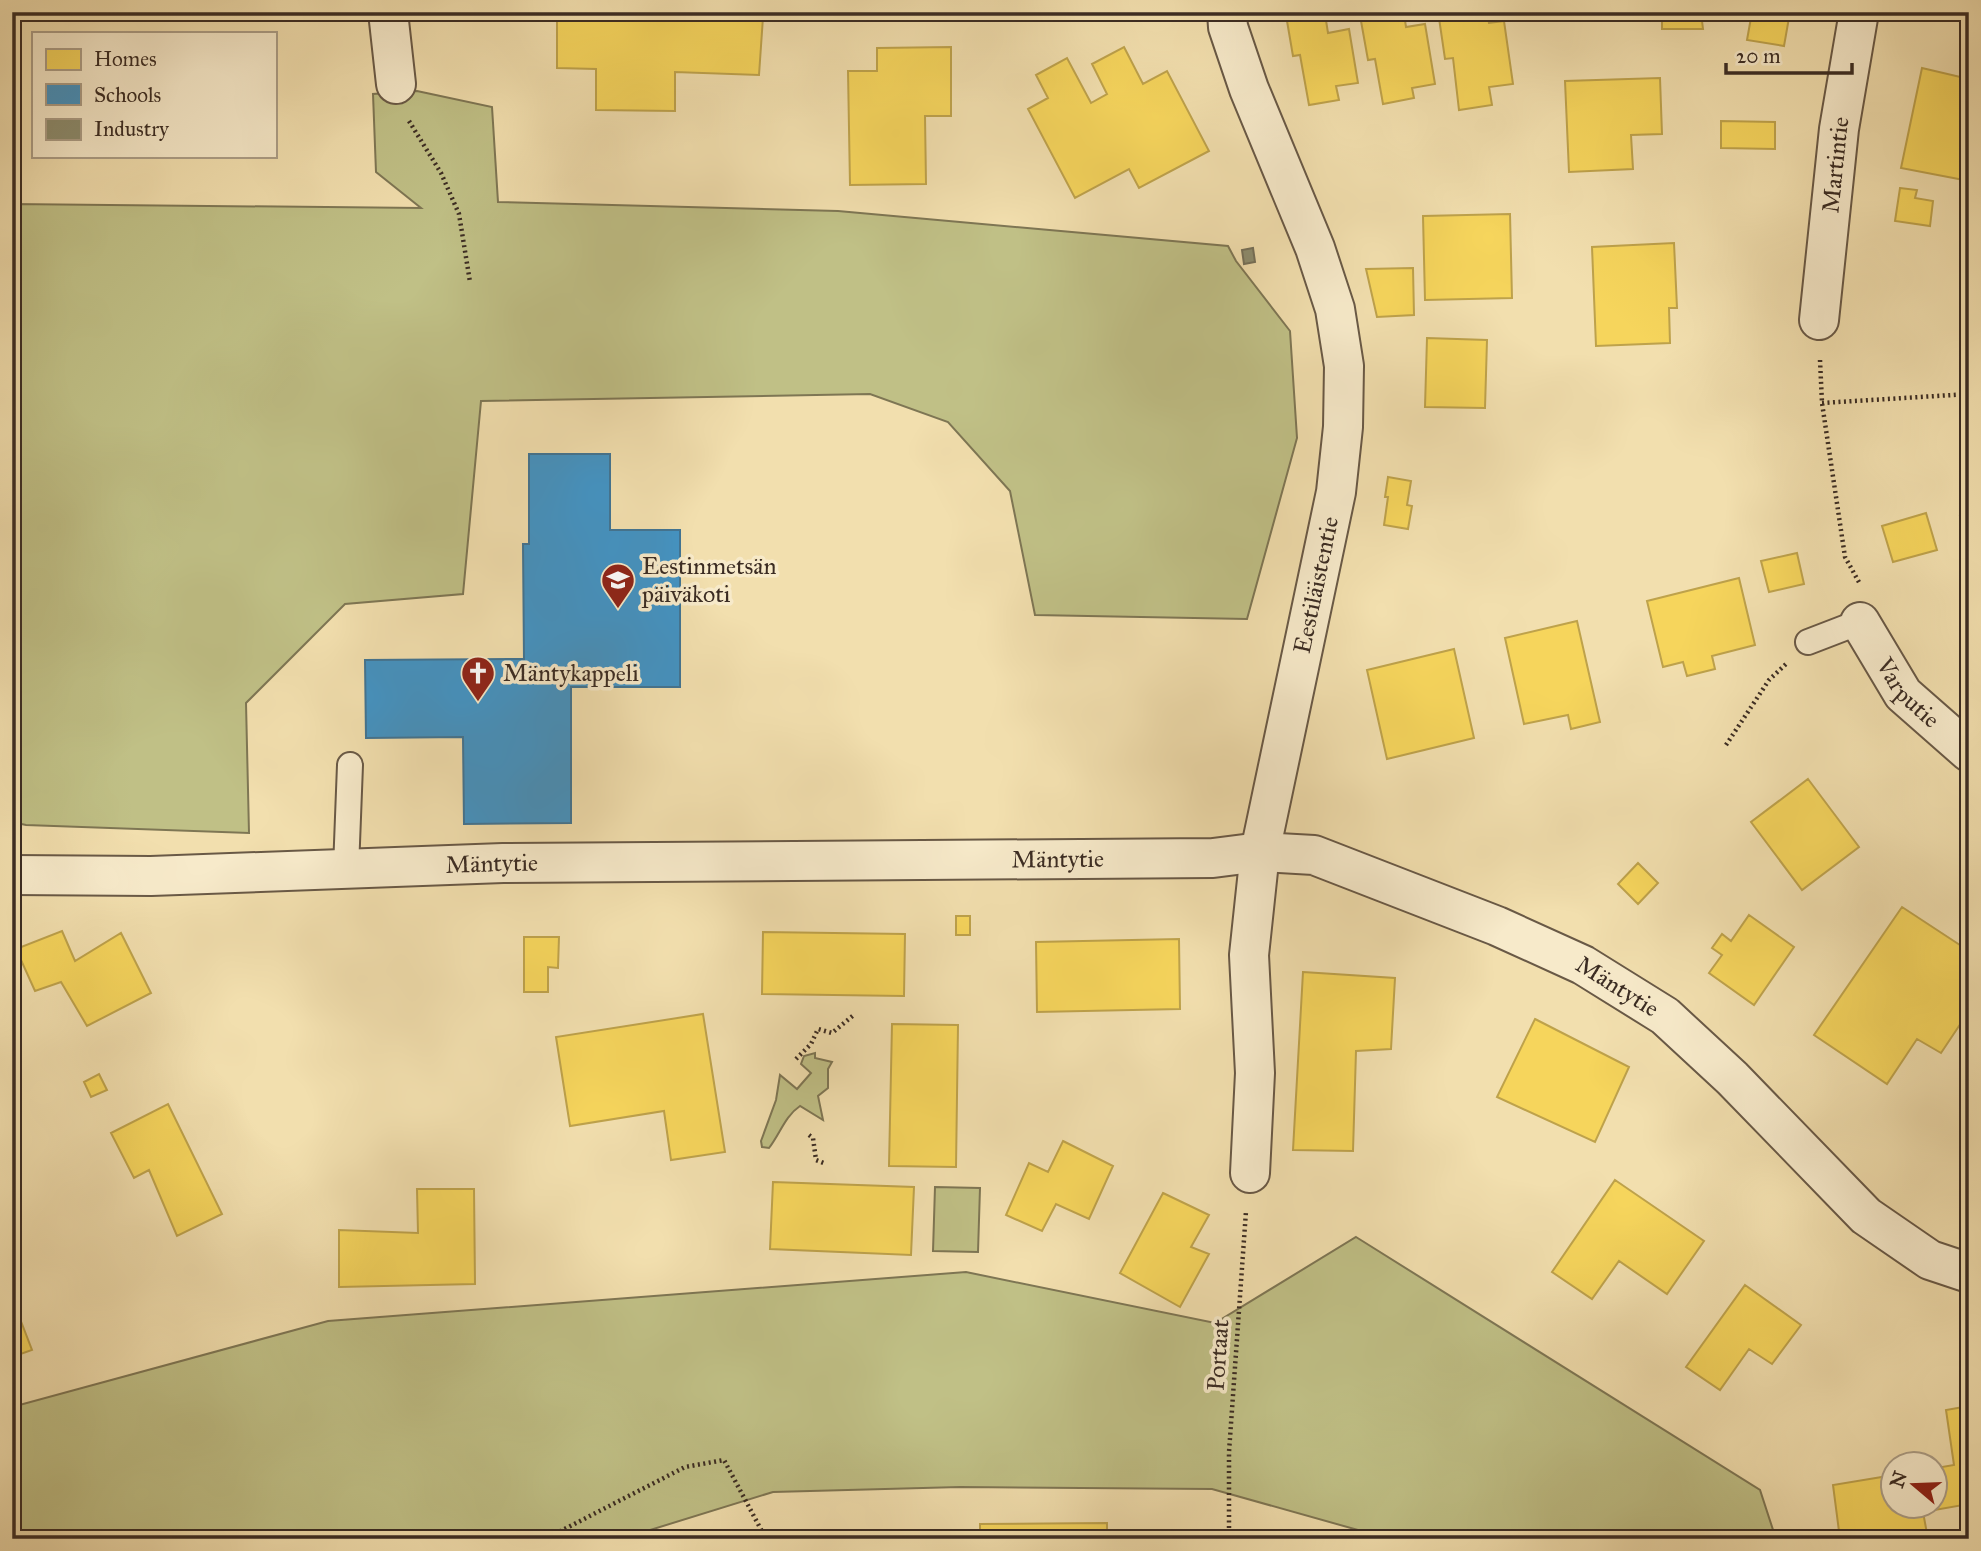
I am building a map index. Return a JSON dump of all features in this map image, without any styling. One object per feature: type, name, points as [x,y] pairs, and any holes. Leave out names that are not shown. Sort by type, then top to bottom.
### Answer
[{"type":"street","points":[[388,12],[396,84]]},
{"type":"street","name":"Eestiläistentie","points":[[1227,12],[1228,27],[1249,89],[1315,248],[1335,309],[1344,366],[1343,427],[1336,492],[1260,852],[1250,955],[1255,1073],[1250,1173]]},
{"type":"street","name":"Martintie","points":[[1819,320],[1839,128],[1859,12]]},
{"type":"street","name":"Varputie","points":[[1862,607],[1903,694],[1969,752]]},
{"type":"street","name":"Mäntytie","points":[[12,875],[151,876],[503,863],[1213,858],[1260,852],[1314,855],[1497,926],[1583,965],[1665,1016],[1732,1078],[1866,1216],[1930,1260],[1969,1273]]},
{"type":"lane","points":[[1808,642],[1862,607]]},
{"type":"lane","points":[[346,869],[350,765]]},
{"type":"path","points":[[396,84],[413,130],[441,173],[459,214],[470,282]]},
{"type":"path","points":[[1819,320],[1822,403],[1845,557],[1862,607]]},
{"type":"path","points":[[1822,403],[1969,394]]},
{"type":"path","points":[[1726,745],[1769,680],[1808,642]]},
{"type":"path","points":[[796,1059],[811,1044],[818,1029],[832,1033],[855,1014]]},
{"type":"path","points":[[808,1135],[813,1138],[816,1160],[826,1164]]},
{"type":"path","name":"Portaat","points":[[1229,1539],[1229,1452],[1250,1173]]},
{"type":"path","points":[[545,1539],[685,1467],[724,1460],[765,1537]]},
{"type":"green space","points":[[417,91],[492,107],[498,202],[838,211],[1228,246],[1236,261],[1290,331],[1297,438],[1247,619],[1035,615],[1010,491],[948,422],[870,394],[481,401],[463,594],[345,604],[246,703],[249,833],[26,825],[12,822],[12,204],[421,208],[376,172],[373,94]]},
{"type":"green space","points":[[815,1053],[815,1058],[832,1062],[828,1069],[828,1088],[818,1096],[823,1120],[800,1106],[786,1120],[769,1148],[762,1147],[761,1141],[776,1100],[780,1075],[797,1089],[811,1073],[801,1064],[804,1056]]},
{"type":"green space","points":[[935,1187],[980,1188],[978,1252],[933,1251]]},
{"type":"green space","points":[[1356,1237],[1760,1490],[1776,1539],[1390,1539],[1212,1489],[960,1487],[773,1492],[621,1539],[12,1539],[12,1407],[328,1321],[966,1272],[1215,1323]]},
{"type":"building: Homes","points":[[1128,12],[1167,12],[1167,21],[1128,20]]},
{"type":"building: Homes","points":[[1487,12],[1489,23],[1504,21],[1513,84],[1489,87],[1492,105],[1459,110],[1453,58],[1445,59],[1439,18]]},
{"type":"building: Homes","points":[[1615,12],[1724,12],[1724,21],[1702,21],[1703,29],[1662,29],[1662,20],[1615,21]]},
{"type":"building: Homes","points":[[1752,12],[1790,12],[1784,46],[1747,40]]},
{"type":"building: Homes","points":[[1325,14],[1328,33],[1349,29],[1358,83],[1336,86],[1339,100],[1309,105],[1300,55],[1293,56],[1287,21]]},
{"type":"building: Homes","points":[[1404,14],[1406,27],[1425,24],[1435,84],[1412,88],[1414,98],[1383,104],[1375,59],[1368,60],[1361,21]]},
{"type":"building: Homes","points":[[763,17],[759,75],[675,72],[675,111],[596,110],[596,69],[557,68],[557,19]]},
{"type":"building: Homes","points":[[951,47],[951,116],[925,116],[926,184],[850,185],[848,71],[877,71],[877,48]]},
{"type":"building: Homes","points":[[1124,47],[1143,84],[1167,71],[1209,151],[1139,188],[1129,169],[1075,198],[1028,109],[1048,98],[1036,75],[1067,58],[1091,103],[1107,94],[1092,64]]},
{"type":"building: Homes","points":[[1922,68],[1969,79],[1969,181],[1901,168]]},
{"type":"building: Homes","points":[[1660,78],[1662,134],[1631,135],[1633,169],[1569,172],[1565,81]]},
{"type":"building: Homes","points":[[1721,121],[1775,122],[1775,149],[1721,148]]},
{"type":"building: Homes","points":[[1900,188],[1917,190],[1915,198],[1933,201],[1930,226],[1895,221]]},
{"type":"building: Homes","points":[[1510,214],[1512,298],[1425,300],[1423,216]]},
{"type":"building: Homes","points":[[1674,243],[1677,308],[1669,308],[1670,343],[1596,346],[1592,247]]},
{"type":"building: Homes","points":[[1413,268],[1414,315],[1377,317],[1366,269]]},
{"type":"building: Homes","points":[[1427,338],[1487,340],[1485,408],[1425,407]]},
{"type":"building: Homes","points":[[1388,477],[1411,481],[1407,505],[1412,506],[1408,529],[1384,525]]},
{"type":"building: Homes","points":[[1926,513],[1937,550],[1893,562],[1882,526]]},
{"type":"building: Homes","points":[[1969,514],[1969,547],[1960,516]]},
{"type":"building: Homes","points":[[1797,553],[1804,584],[1769,592],[1761,561]]},
{"type":"building: Homes","points":[[1739,578],[1755,645],[1712,656],[1715,669],[1687,676],[1683,662],[1663,667],[1647,601]]},
{"type":"building: Homes","points":[[1577,621],[1600,722],[1571,729],[1568,715],[1524,724],[1505,638]]},
{"type":"building: Homes","points":[[1454,649],[1474,738],[1387,759],[1367,670]]},
{"type":"building: Homes","points":[[1808,779],[1859,847],[1802,890],[1751,822]]},
{"type":"building: Homes","points":[[1638,863],[1658,883],[1638,904],[1618,884]]},
{"type":"building: Homes","points":[[1902,907],[1969,951],[1969,1011],[1941,1053],[1917,1039],[1887,1084],[1814,1035]]},
{"type":"building: Homes","points":[[1749,915],[1794,947],[1754,1005],[1709,973],[1722,955],[1712,948],[1722,934],[1731,941]]},
{"type":"building: Homes","points":[[956,916],[970,916],[970,935],[956,935]]},
{"type":"building: Homes","points":[[62,931],[75,961],[121,933],[151,993],[87,1026],[61,982],[35,991],[16,949]]},
{"type":"building: Homes","points":[[763,932],[905,934],[904,996],[762,994]]},
{"type":"building: Homes","points":[[524,937],[559,937],[558,968],[548,967],[548,992],[524,992]]},
{"type":"building: Homes","points":[[1179,939],[1180,1009],[1037,1012],[1036,942]]},
{"type":"building: Homes","points":[[1303,972],[1395,978],[1391,1049],[1356,1051],[1353,1151],[1293,1150]]},
{"type":"building: Homes","points":[[703,1014],[725,1152],[671,1160],[664,1111],[570,1126],[556,1037]]},
{"type":"building: Homes","points":[[1535,1019],[1629,1067],[1595,1142],[1497,1097]]},
{"type":"building: Homes","points":[[892,1024],[958,1025],[956,1167],[889,1166]]},
{"type":"building: Homes","points":[[99,1074],[107,1090],[91,1097],[84,1082]]},
{"type":"building: Homes","points":[[168,1104],[222,1214],[177,1236],[149,1170],[134,1178],[111,1133]]},
{"type":"building: Homes","points":[[1063,1141],[1113,1166],[1089,1219],[1056,1204],[1042,1231],[1006,1215],[1029,1163],[1048,1172]]},
{"type":"building: Homes","points":[[1615,1180],[1704,1241],[1667,1294],[1619,1261],[1592,1299],[1552,1272]]},
{"type":"building: Homes","points":[[773,1182],[914,1187],[911,1255],[770,1249]]},
{"type":"building: Homes","points":[[417,1189],[474,1189],[475,1284],[339,1287],[339,1230],[418,1233]]},
{"type":"building: Homes","points":[[1163,1193],[1209,1215],[1191,1247],[1209,1254],[1180,1307],[1120,1273]]},
{"type":"building: Homes","points":[[1745,1285],[1801,1325],[1772,1364],[1749,1349],[1720,1390],[1686,1367]]},
{"type":"building: Homes","points":[[12,1298],[32,1350],[12,1357]]},
{"type":"building: Homes","points":[[1969,1406],[1969,1504],[1950,1507],[1950,1466],[1954,1465],[1946,1410]]},
{"type":"building: Homes","points":[[1880,1477],[1880,1520],[1924,1520],[1928,1539],[1840,1539],[1833,1485]]},
{"type":"building: Homes","points":[[1107,1523],[1107,1539],[980,1539],[980,1524]]},
{"type":"building: Schools","points":[[529,454],[610,454],[610,530],[680,530],[680,687],[571,687],[571,823],[464,824],[463,737],[366,738],[365,660],[524,659],[523,544],[529,544]]},
{"type":"building: Industry","points":[[1253,248],[1255,262],[1244,264],[1242,250]]},
{"type":"place","name":"Eestinmetsän päiväkoti","points":[[618,610]]},
{"type":"place","name":"Mäntykappeli","points":[[478,703]]}]
